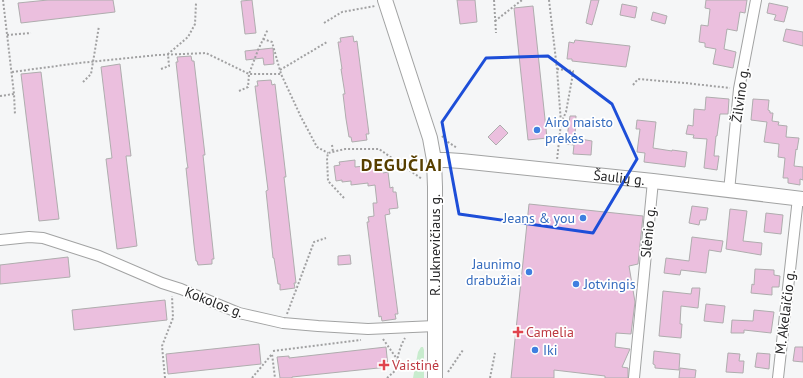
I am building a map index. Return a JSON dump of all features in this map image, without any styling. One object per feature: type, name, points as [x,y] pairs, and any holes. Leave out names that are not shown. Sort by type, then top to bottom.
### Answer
[{"type":"street","name":"Žilvino g.","points":[[729,191],[739,89],[756,0]]},
{"type":"street","name":"R. Juknevičiaus g.","points":[[386,2],[430,138],[434,160],[436,326],[441,376]]},
{"type":"street","name":"Šaulių g.","points":[[434,160],[461,160],[801,199]]},
{"type":"street","name":"Slėnio g.","points":[[634,378],[653,181]]},
{"type":"street","name":"M. Akelaičio g.","points":[[778,378],[801,199]]},
{"type":"street","name":"Kokolos g.","points":[[0,240],[28,237],[43,238],[99,256],[162,283],[239,313],[283,323],[375,328],[436,326]]},
{"type":"path","points":[[3,0],[12,72],[15,115]]},
{"type":"path","points":[[494,0],[496,33]]},
{"type":"path","points":[[495,21],[522,0]]},
{"type":"path","points":[[548,0],[557,69],[561,123],[556,171]]},
{"type":"path","points":[[324,23],[342,12],[371,8],[386,2]]},
{"type":"path","points":[[168,54],[188,37],[195,24],[196,3]]},
{"type":"path","points":[[84,82],[91,74],[99,26]]},
{"type":"path","points":[[239,91],[248,87],[249,74],[268,29]]},
{"type":"path","points":[[7,35],[31,33]]},
{"type":"path","points":[[263,39],[272,42],[281,74],[317,147],[328,153],[346,149],[379,149],[426,181]]},
{"type":"path","points":[[280,70],[327,42]]},
{"type":"path","points":[[12,72],[168,54],[206,53],[249,74],[281,74]]},
{"type":"path","points":[[161,69],[169,66],[168,54]]},
{"type":"path","points":[[557,69],[573,71],[566,112],[561,123]]},
{"type":"path","points":[[633,85],[638,79],[739,89]]},
{"type":"path","points":[[0,96],[14,94]]},
{"type":"path","points":[[332,145],[333,152]]},
{"type":"path","points":[[328,153],[328,181],[344,198]]},
{"type":"path","points":[[283,323],[314,242],[326,238]]},
{"type":"path","points":[[165,378],[162,346],[173,318],[171,294],[173,286]]},
{"type":"path","points":[[387,378],[396,370],[401,344],[412,326]]},
{"type":"path","points":[[375,328],[397,359]]},
{"type":"path","points":[[273,351],[366,339]]},
{"type":"path","points":[[441,376],[463,350]]},
{"type":"path","points":[[490,378],[495,353]]},
{"type":"path","points":[[252,378],[272,354],[275,378]]},
{"type":"highlighted area","points":[[548,56],[612,104],[637,159],[593,233],[459,214],[442,122],[486,58]]},
{"type":"green space","points":[[421,347],[423,347],[424,350],[424,378],[413,378],[418,352]]},
{"type":"building","points":[[48,0],[113,0],[115,12],[21,23],[18,3]]},
{"type":"building","points":[[252,0],[256,33],[245,34],[241,1]]},
{"type":"building","points":[[457,0],[475,0],[477,22],[460,24]]},
{"type":"building","points":[[591,0],[599,0],[592,25],[586,23]]},
{"type":"building","points":[[706,0],[747,0],[745,13],[740,12],[737,31],[727,29],[724,49],[736,52],[733,68],[713,64],[716,49],[705,47],[705,43],[699,42],[701,25],[708,26],[710,9],[705,8]]},
{"type":"building","points":[[769,3],[788,7],[784,22],[774,20],[776,15],[767,13]]},
{"type":"building","points":[[622,4],[637,7],[635,18],[620,15]]},
{"type":"building","points":[[533,6],[547,138],[528,140],[514,8]]},
{"type":"building","points":[[653,12],[667,16],[665,24],[651,20]]},
{"type":"building","points":[[786,29],[803,32],[803,46],[783,41]]},
{"type":"building","points":[[353,36],[354,42],[357,41],[369,134],[366,134],[367,140],[352,142],[351,137],[349,137],[346,119],[343,94],[345,94],[338,42],[341,42],[340,38]]},
{"type":"building","points":[[575,40],[630,46],[626,67],[572,61],[572,59],[567,59],[569,42],[574,43]]},
{"type":"building","points":[[273,48],[274,64],[264,65],[263,58],[246,60],[245,51]]},
{"type":"building","points":[[191,56],[192,61],[194,61],[205,155],[203,155],[214,259],[212,259],[212,264],[198,265],[194,245],[186,168],[188,168],[176,62],[178,62],[177,57]]},
{"type":"building","points":[[120,64],[131,156],[126,156],[137,246],[117,249],[106,159],[112,158],[101,67]]},
{"type":"building","points":[[41,72],[59,219],[39,221],[21,74]]},
{"type":"building","points":[[271,80],[272,85],[275,84],[296,283],[294,283],[295,288],[280,290],[280,284],[278,284],[273,258],[266,191],[268,190],[255,86],[258,86],[257,81]]},
{"type":"building","points":[[706,97],[729,99],[728,114],[720,114],[716,136],[714,156],[719,156],[717,170],[704,168],[707,139],[693,138],[694,135],[686,134],[688,125],[693,126],[694,109],[705,110]]},
{"type":"building","points":[[753,99],[769,100],[768,110],[770,113],[773,113],[772,121],[779,122],[778,125],[787,126],[786,137],[799,138],[794,166],[803,167],[803,180],[800,179],[800,185],[788,183],[788,178],[783,178],[785,158],[778,157],[779,144],[764,142],[767,122],[751,120]]},
{"type":"building","points":[[570,116],[576,116],[575,136],[580,137],[580,139],[592,141],[591,155],[573,154],[574,145],[566,144]]},
{"type":"building","points":[[637,120],[656,122],[653,148],[687,152],[685,167],[644,162],[645,153],[637,152],[640,129],[636,129]]},
{"type":"building","points":[[500,125],[508,133],[496,145],[488,137]]},
{"type":"building","points":[[355,160],[355,167],[374,165],[374,163],[382,162],[383,173],[388,172],[390,188],[393,187],[393,192],[396,192],[398,208],[389,209],[390,214],[385,215],[398,314],[395,314],[396,319],[382,321],[381,316],[379,317],[367,222],[369,222],[368,217],[374,216],[373,203],[377,203],[375,185],[368,186],[368,183],[351,185],[351,181],[336,181],[334,166],[340,165],[339,162]]},
{"type":"building","name":"Jotvingis","points":[[529,204],[643,216],[638,264],[629,266],[635,302],[631,334],[616,333],[615,347],[630,349],[622,367],[628,368],[628,378],[605,378],[605,376],[554,370],[554,378],[511,378]]},
{"type":"building","points":[[692,206],[708,208],[706,220],[700,220],[699,225],[689,223]]},
{"type":"building","points":[[730,209],[747,211],[743,241],[762,243],[761,255],[726,249]]},
{"type":"building","points":[[766,213],[783,215],[781,234],[764,232]]},
{"type":"building","points":[[692,237],[723,241],[721,252],[709,250],[706,273],[681,270],[680,275],[664,273],[666,258],[689,261]]},
{"type":"building","points":[[350,255],[351,264],[338,265],[338,256]]},
{"type":"building","points":[[68,257],[70,277],[0,284],[0,265]]},
{"type":"building","points":[[755,269],[774,270],[774,275],[780,276],[779,287],[772,287],[772,295],[751,293],[752,284],[754,285]]},
{"type":"building","points":[[692,288],[700,288],[698,308],[681,306],[681,338],[659,336],[663,291],[691,294]]},
{"type":"building","points":[[165,300],[167,320],[74,330],[72,310]]},
{"type":"building","points":[[706,304],[725,306],[723,323],[704,321]]},
{"type":"building","points":[[754,310],[774,312],[771,333],[744,330],[744,333],[731,333],[732,320],[753,321]]},
{"type":"building","points":[[259,344],[261,364],[168,374],[166,354]]},
{"type":"building","points":[[386,347],[388,367],[292,378],[280,378],[277,357],[289,356],[289,358]]},
{"type":"building","points":[[795,347],[803,347],[803,362],[793,361]]},
{"type":"building","points":[[654,351],[680,354],[679,370],[655,368],[655,365],[653,364]]},
{"type":"building","points":[[728,353],[740,354],[739,361],[744,361],[743,373],[726,372]]},
{"type":"building","points":[[757,353],[770,354],[769,369],[755,367]]},
{"type":"building","points":[[680,368],[696,370],[695,378],[679,378]]},
{"type":"place","name":"Airo maisto prekės","points":[[537,130]]},
{"type":"place","name":"Jeans & you","points":[[583,218]]},
{"type":"place","name":"Jaunimo drabužiai","points":[[529,272]]},
{"type":"place","name":"Jotvingis","points":[[576,284]]},
{"type":"place","name":"Camelia","points":[[518,332]]},
{"type":"place","name":"Iki","points":[[535,350]]},
{"type":"place","name":"Vaistinė","points":[[384,365]]},
{"type":"district","name":"DEGUČIAI","points":[[402,165]]}]
